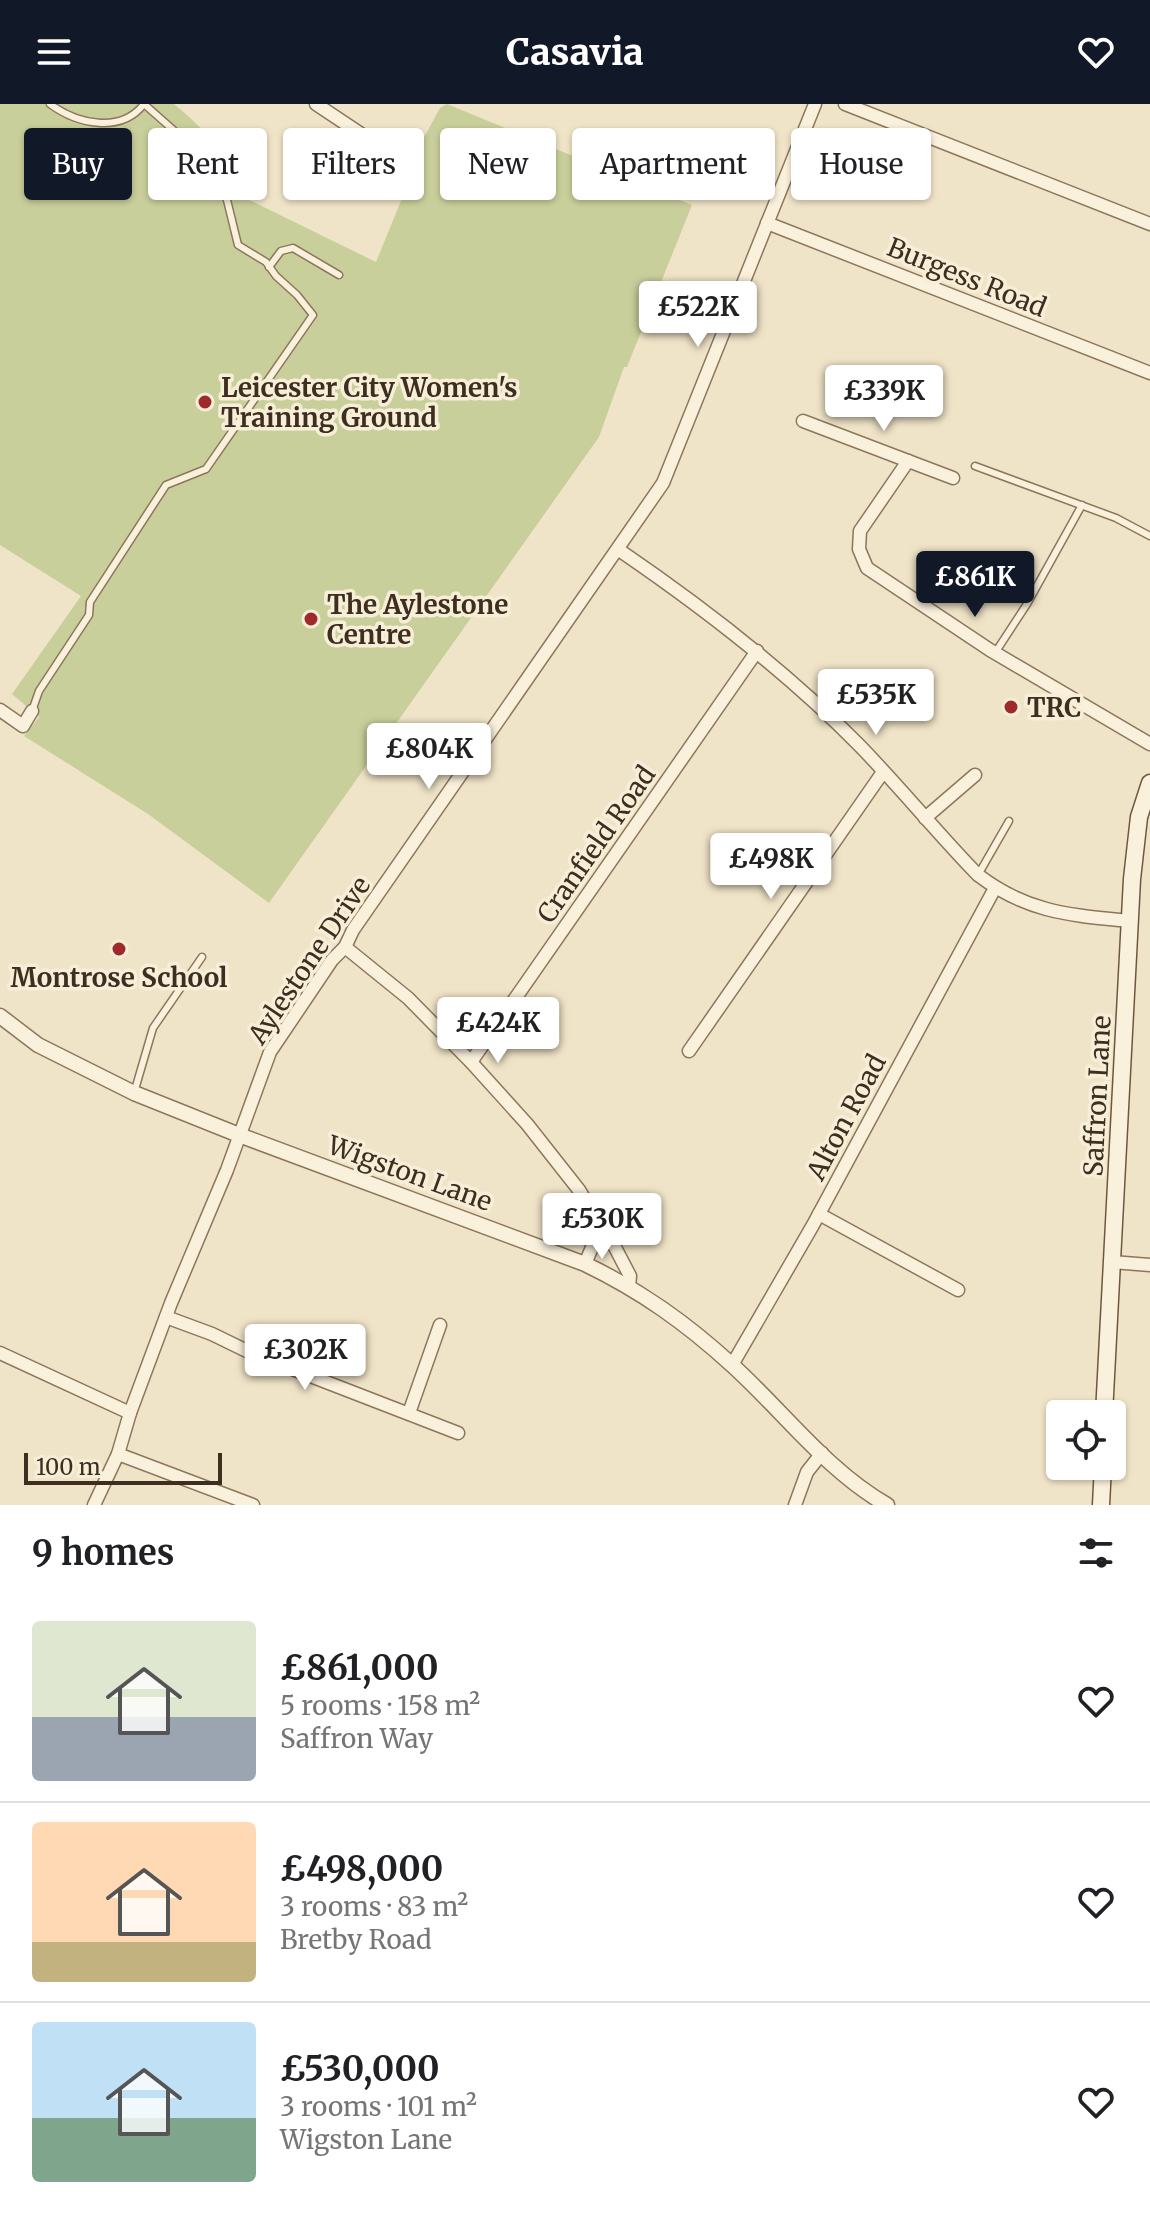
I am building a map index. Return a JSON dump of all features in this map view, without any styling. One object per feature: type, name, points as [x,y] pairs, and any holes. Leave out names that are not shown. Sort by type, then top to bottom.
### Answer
[{"type":"main road","name":"Saffron Lane","points":[[1105,1400],[1130,921],[1150,783]]},
{"type":"main road","points":[[1101,1505],[1102,1480]]},
{"type":"street","points":[[318,104],[353,128]]},
{"type":"street","name":"Aylestone Drive","points":[[94,1505],[118,1454],[166,1317],[270,1052],[659,491],[815,104]]},
{"type":"street","points":[[845,104],[1150,224]]},
{"type":"street","name":"Burgess Road","points":[[767,223],[1150,373]]},
{"type":"street","points":[[803,421],[953,478]]},
{"type":"street","points":[[908,461],[860,531],[858,540],[867,568],[995,653],[1150,744]]},
{"type":"street","points":[[619,550],[709,613],[814,701],[978,875],[995,888],[1014,899],[1043,909],[1130,921]]},
{"type":"street","name":"Cranfield Road","points":[[471,1062],[757,651]]},
{"type":"street","points":[[0,710],[23,726],[32,711]]},
{"type":"street","points":[[689,1051],[883,772]]},
{"type":"street","points":[[925,818],[975,775]]},
{"type":"street","name":"Alton Road","points":[[732,1365],[819,1214],[995,888]]},
{"type":"street","points":[[345,947],[408,998],[527,1124],[579,1190],[607,1232],[630,1276],[629,1286]]},
{"type":"street","name":"Wigston Lane","points":[[0,1016],[38,1045],[134,1093],[585,1264],[629,1286],[661,1307],[732,1365],[855,1483],[887,1505]]},
{"type":"street","points":[[819,1214],[958,1290]]},
{"type":"street","points":[[585,1264],[601,1226]]},
{"type":"street","points":[[1112,1262],[1150,1265]]},
{"type":"street","points":[[166,1317],[458,1433]]},
{"type":"street","points":[[409,1413],[440,1325]]},
{"type":"street","points":[[0,1353],[130,1413]]},
{"type":"street","points":[[795,1505],[807,1472],[822,1453]]},
{"type":"street","points":[[118,1454],[253,1505]]},
{"type":"lane","points":[[32,711],[39,691],[89,615],[90,602],[166,485],[206,469],[313,315],[266,262],[238,245],[227,200],[204,157],[144,104],[127,120],[117,123],[72,118],[50,104]]},
{"type":"lane","points":[[269,267],[277,254],[293,248],[339,275]]},
{"type":"lane","points":[[975,466],[1116,518],[1150,536]]},
{"type":"lane","points":[[995,653],[1027,604],[1082,505]]},
{"type":"lane","points":[[978,875],[1009,821]]},
{"type":"lane","points":[[134,1093],[153,1028],[202,957]]},
{"type":"green space","points":[[0,104],[174,104],[200,128],[148,128],[148,200],[249,200],[376,262],[401,200],[424,200],[424,137],[440,108],[447,104],[505,128],[440,128],[440,200],[556,200],[556,149],[572,156],[572,200],[680,200],[692,205],[627,367],[624,367],[599,437],[269,903],[148,814],[24,736],[39,717],[12,694],[81,596],[0,545]]},
{"type":"place","name":"Leicester City Women's Training Ground","points":[[205,402]]},
{"type":"place","name":"The Aylestone Centre","points":[[311,619]]},
{"type":"place","name":"TRC","points":[[1011,707]]},
{"type":"place","name":"Montrose School","points":[[119,949]]}]
